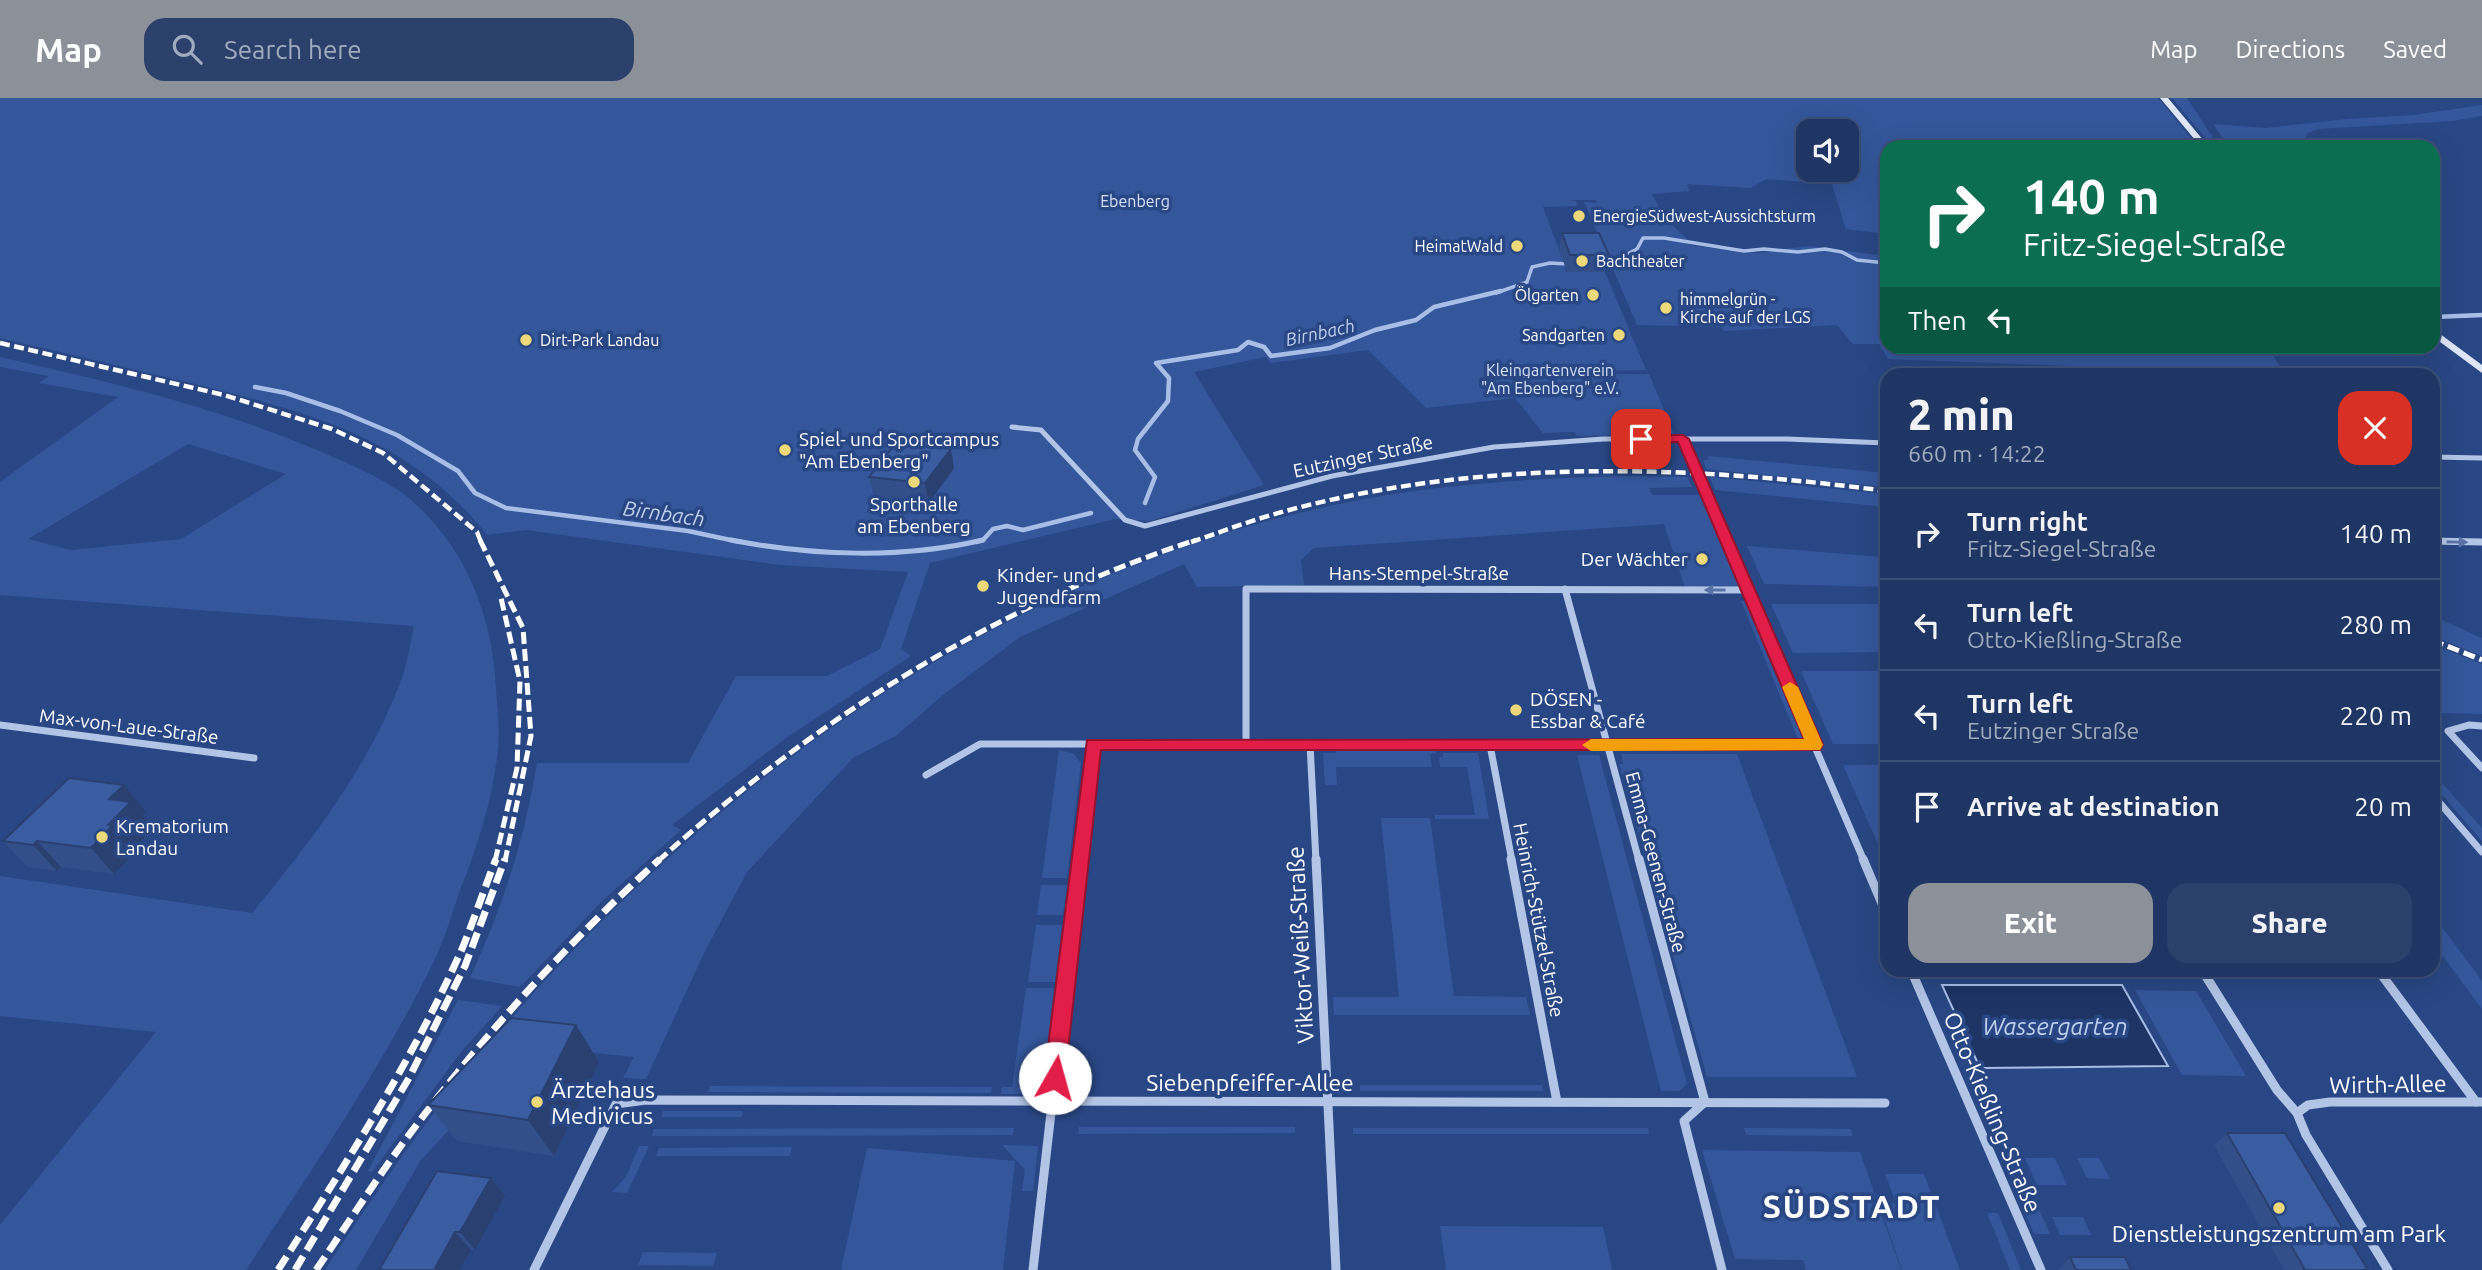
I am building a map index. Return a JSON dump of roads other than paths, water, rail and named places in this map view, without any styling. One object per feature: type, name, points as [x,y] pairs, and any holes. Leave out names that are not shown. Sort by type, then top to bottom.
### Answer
[{"type":"street","points":[[2164,98],[2199,140]]},
{"type":"street","points":[[2440,337],[2482,370]]},
{"type":"street","name":"Eutzinger Straße","points":[[1012,427],[1041,430],[1125,520],[1145,526],[1332,476],[1442,455],[1562,441],[1683,439],[1880,443]]},
{"type":"street","points":[[1683,439],[1880,899]]},
{"type":"street","points":[[2440,457],[2482,458]]},
{"type":"street","points":[[2440,541],[2482,542]]},
{"type":"street","name":"Hans-Stempel-Straße","points":[[1246,744],[1246,589],[1748,590]]},
{"type":"street","name":"Emma-Geenen-Straße","points":[[1565,589],[1705,1102]]},
{"type":"street","name":"Max-von-Laue-Straße","points":[[0,725],[254,758]]},
{"type":"street","points":[[2482,726],[2469,725],[2448,731],[2482,768]]},
{"type":"street","points":[[926,775],[980,744],[1814,745]]},
{"type":"street","points":[[1033,1270],[1093,744]]},
{"type":"street","name":"Viktor-Weiß-Straße","points":[[1310,744],[1336,1270]]},
{"type":"street","name":"Heinrich-Stützel-Straße","points":[[1490,745],[1557,1102]]},
{"type":"street","points":[[2440,803],[2482,852]]},
{"type":"street","name":"Otto-Kießling-Straße","points":[[1914,977],[2041,1270]]},
{"type":"street","points":[[2206,977],[2277,1090],[2297,1112],[2306,1135],[2388,1270]]},
{"type":"street","points":[[2383,977],[2479,1102]]},
{"type":"street","name":"Siebenpfeiffer-Allee","points":[[534,1270],[616,1104],[646,1100],[1885,1103]]},
{"type":"street","points":[[1705,1102],[1684,1121],[1722,1270]]},
{"type":"street","name":"Wirth-Allee","points":[[2297,1112],[2308,1105],[2330,1102],[2479,1102]]},
{"type":"water","name":"Wassergarten","points":[[1942,985],[2122,985],[2168,1066],[1980,1068]]},
{"type":"waterway","name":"Birnbach","points":[[1613,262],[1637,249],[1643,238],[1664,238],[1744,251],[1764,249],[1798,252],[1825,249],[1842,252],[1857,260],[1880,262]]},
{"type":"waterway","name":"Birnbach","points":[[1496,293],[1527,282],[1532,267],[1550,263],[1568,264]]},
{"type":"waterway","name":"Birnbach","points":[[1145,503],[1155,477],[1135,450],[1138,439],[1168,401],[1169,378],[1156,363],[1238,350],[1248,342],[1264,347],[1271,356],[1330,348],[1375,330],[1416,320],[1434,307],[1501,291]]},
{"type":"waterway","name":"Birnbach","points":[[2440,317],[2482,315]]},
{"type":"waterway","name":"Birnbach","points":[[255,387],[286,393],[340,411],[397,435],[458,471],[475,493],[506,508],[688,531],[740,542]]},
{"type":"waterway","name":"Birnbach","points":[[983,540],[993,529],[1007,526],[1023,530],[1091,513]]},
{"type":"waterway","name":"Birnbach","points":[[731,540],[794,549],[857,553],[921,550],[983,540]]},
{"type":"waterway","name":"Birnbach","points":[[976,542],[983,540]]},
{"type":"railway","points":[[0,343],[224,395],[332,429],[383,453],[477,532],[481,542]]},
{"type":"railway","points":[[1191,542],[1271,515],[1346,496],[1423,483],[1500,475],[1577,472],[1732,475],[1880,490]]},
{"type":"railway","points":[[480,540],[523,628],[531,736],[505,861]]},
{"type":"railway","points":[[658,861],[781,760],[845,714],[911,672],[978,633],[1048,598],[1121,567],[1196,540]]},
{"type":"railway","points":[[495,861],[517,768],[520,681],[501,598]]},
{"type":"railway","points":[[2440,643],[2482,660]]},
{"type":"railway","points":[[278,1270],[376,1113],[421,1032],[462,949],[496,859]]},
{"type":"railway","points":[[295,1270],[409,1078],[465,966],[505,859]]},
{"type":"railway","points":[[316,1270],[392,1159],[462,1067],[557,959],[660,859]]},
{"type":"place","name":"EnergieSüdwest-Aussichtsturm","points":[[1579,216]]},
{"type":"place","name":"HeimatWald","points":[[1517,246]]},
{"type":"place","name":"Bachtheater","points":[[1582,261]]},
{"type":"place","name":"Ölgarten","points":[[1593,295]]},
{"type":"place","name":"himmelgrün - Kirche auf der LGS","points":[[1666,308]]},
{"type":"place","name":"Sandgarten","points":[[1619,335]]},
{"type":"place","name":"Dirt-Park Landau","points":[[526,340]]},
{"type":"place","name":"Spiel- und Sportcampus \"Am Ebenberg\"","points":[[785,450]]},
{"type":"place","name":"Sporthalle am Ebenberg","points":[[914,482]]},
{"type":"place","name":"Der Wächter","points":[[1702,559]]},
{"type":"place","name":"Kinder- und Jugendfarm","points":[[983,586]]},
{"type":"place","name":"DÖSEN - Essbar & Café","points":[[1516,710]]},
{"type":"place","name":"Krematorium Landau","points":[[102,837]]},
{"type":"place","name":"Ärztehaus Medivicus","points":[[537,1102]]},
{"type":"place","name":"Dienstleistungszentrum am Park","points":[[2279,1208]]},
{"type":"district","name":"SÜDSTADT","points":[[1852,1206]]},
{"type":"park label","name":"Ebenberg","points":[[1135,201]]},
{"type":"park label","name":"Kleingartenverein \"Am Ebenberg\" e.V.","points":[[1550,379]]}]
